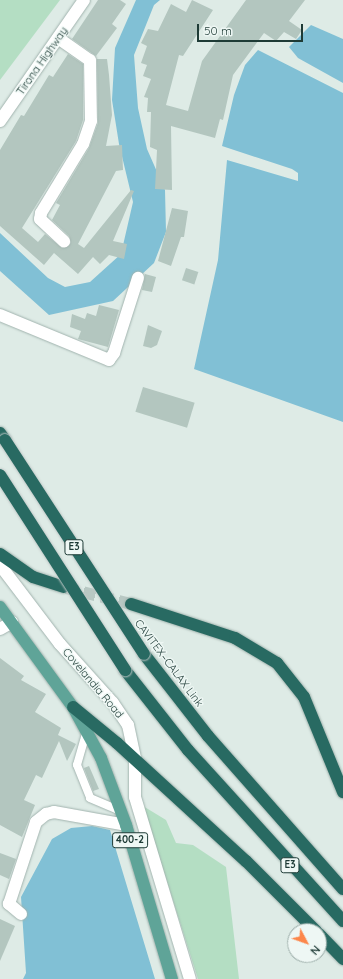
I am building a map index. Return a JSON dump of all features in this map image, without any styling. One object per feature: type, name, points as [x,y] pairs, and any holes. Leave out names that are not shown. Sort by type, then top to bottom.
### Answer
[{"type":"highway","name":"CAVITEX–CALAX Link","points":[[2,437],[144,654],[208,736],[343,889]]},
{"type":"highway","name":"E3","points":[[0,475],[125,670],[188,750],[343,921]]},
{"type":"highway","points":[[0,554],[28,574],[63,587]]},
{"type":"highway","points":[[131,604],[235,638],[277,663],[304,697],[343,792]]},
{"type":"highway","points":[[73,708],[135,759],[246,861],[308,923]]},
{"type":"highway","points":[[327,942],[343,959]]},
{"type":"main road","name":"400-2","points":[[0,607],[87,729],[126,825],[172,979]]},
{"type":"street","name":"Tirona Highway","points":[[0,121],[84,0]]},
{"type":"street","points":[[58,38],[90,60],[91,121],[83,144],[41,214],[40,219],[64,241]]},
{"type":"street","points":[[0,315],[109,360],[114,353],[138,278]]},
{"type":"street","name":"Covelandia Road","points":[[0,565],[60,644],[113,703],[128,725],[135,759],[135,797],[190,979]]},
{"type":"street","points":[[0,629],[12,622]]},
{"type":"street","points":[[20,914],[9,904],[36,822],[46,814],[54,812],[126,825]]},
{"type":"lane","points":[[87,729],[76,765],[87,792],[90,798],[121,811]]},
{"type":"green space","points":[[0,0],[60,0],[0,80]]},
{"type":"green space","points":[[143,806],[166,820],[176,843],[193,845],[226,867],[239,979],[198,979]]},
{"type":"water","points":[[136,0],[160,0],[154,5],[134,55],[138,108],[147,149],[165,190],[166,232],[154,263],[113,301],[49,315],[0,271],[0,233],[48,278],[65,287],[90,282],[121,254],[133,202],[119,144],[112,100],[115,48]]},
{"type":"water","points":[[311,25],[343,39],[343,83],[298,58],[289,47]]},
{"type":"water","points":[[258,50],[343,93],[343,422],[194,369],[218,260],[227,160],[298,181],[298,173],[292,169],[222,146],[234,95],[245,65]]},
{"type":"water","points":[[92,826],[110,830],[155,979],[23,979],[26,973],[21,897],[52,839],[71,828]]},
{"type":"building","points":[[98,0],[120,0],[126,4],[112,24],[117,28],[96,56],[72,39]]},
{"type":"building","points":[[192,0],[213,10],[183,56],[179,55],[166,105],[188,111],[202,61],[246,0],[305,0],[289,21],[302,30],[296,39],[284,32],[276,41],[264,33],[233,75],[223,120],[220,119],[215,138],[171,126],[172,190],[155,189],[157,150],[150,147],[151,112],[147,112],[148,98],[144,97],[151,79],[143,76],[147,65],[141,63],[147,46],[141,43],[148,29],[158,31],[171,4],[186,12]]},
{"type":"building","points":[[68,54],[83,64],[83,120],[76,141],[22,228],[38,242],[45,234],[62,248],[71,243],[69,236],[52,220],[60,205],[56,203],[89,148],[98,123],[97,59],[107,59],[109,75],[112,115],[106,146],[122,145],[123,170],[116,171],[78,244],[84,248],[131,190],[134,191],[113,241],[127,244],[124,259],[109,255],[100,264],[93,257],[78,274],[54,253],[44,265],[0,226],[0,150],[21,115],[24,116],[49,75],[53,77]]},
{"type":"building","points":[[172,208],[188,211],[184,237],[181,237],[171,266],[158,261]]},
{"type":"building","points":[[186,268],[198,272],[194,284],[182,280]]},
{"type":"building","points":[[145,274],[156,277],[152,292],[142,290]]},
{"type":"building","points":[[99,305],[119,310],[108,347],[78,339],[81,331],[70,327],[72,314],[85,319],[87,313],[96,316]]},
{"type":"building","points":[[148,325],[162,331],[157,345],[151,348],[143,346]]},
{"type":"building","points":[[143,387],[195,403],[187,428],[135,412]]},
{"type":"building","points":[[0,658],[24,676],[21,680],[46,694],[35,712],[61,728],[58,735],[76,744],[67,761],[59,741],[42,778],[36,775],[24,800],[35,805],[22,837],[0,825]]},
{"type":"building","points":[[89,766],[99,789],[93,791],[84,768]]},
{"type":"building","points":[[0,853],[16,859],[9,879],[0,875]]},
{"type":"building","points":[[0,919],[15,926],[0,961]]},
{"type":"tunnel","points":[[66,588],[131,604]]}]
